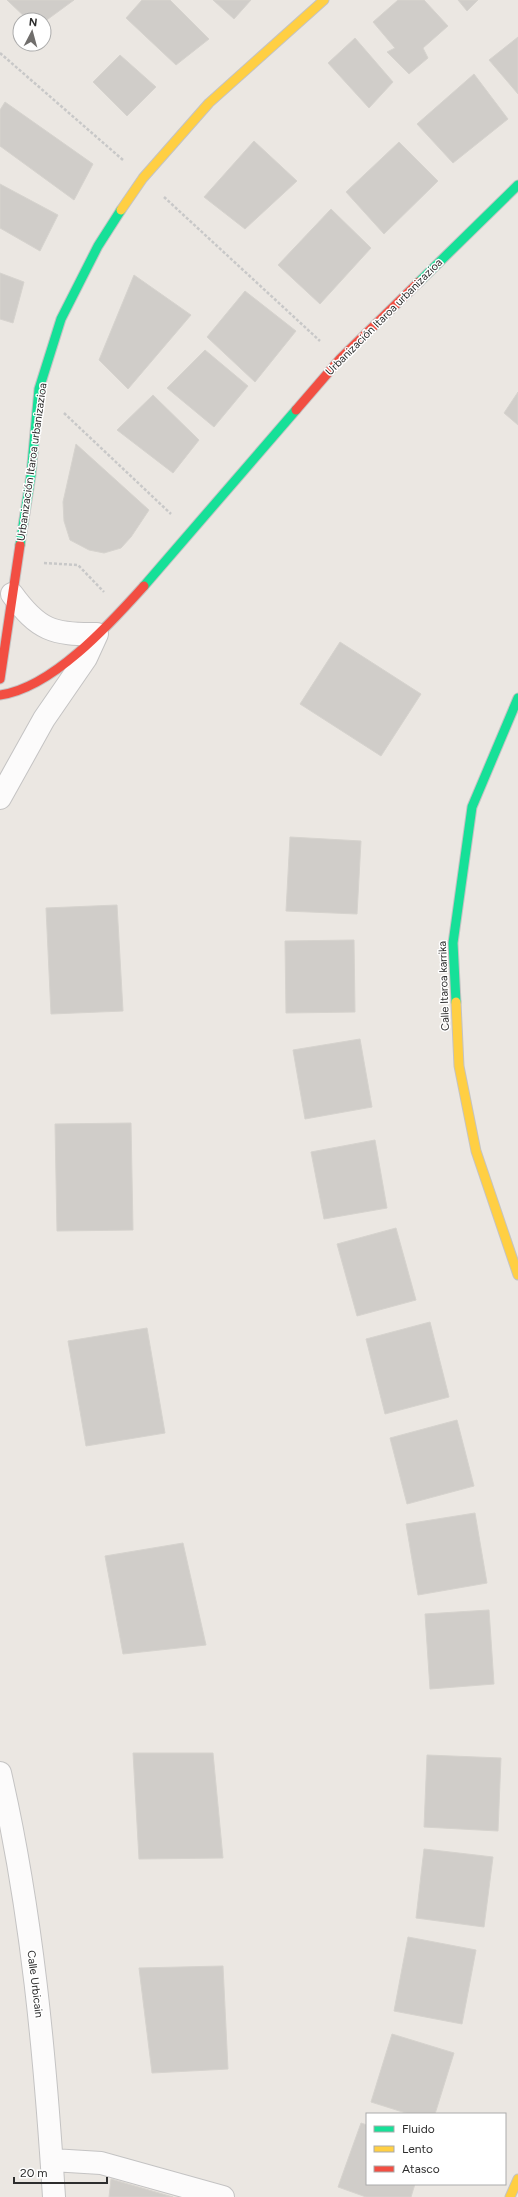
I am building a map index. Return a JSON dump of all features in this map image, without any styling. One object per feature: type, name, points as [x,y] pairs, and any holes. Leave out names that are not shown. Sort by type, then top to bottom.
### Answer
[{"type":"street","name":"Urbanización Itaroa urbanizazioa","points":[[0,679],[31,475],[39,389],[61,319],[98,246],[143,178],[209,103],[324,0]]},
{"type":"street","name":"Urbanización Itaroa urbanizazioa","points":[[0,695],[16,692],[39,682],[70,660],[122,611],[340,359],[518,185]]},
{"type":"street","points":[[12,594],[24,610],[37,623],[52,631],[71,635],[97,634]]},
{"type":"street","name":"Urbanización Itaroa urbanizazioa","points":[[0,798],[44,719],[86,658],[97,634]]},
{"type":"street","name":"Calle Itaroa karrika","points":[[518,698],[472,807],[453,943],[461,1074],[476,1151],[518,1275]]},
{"type":"street","name":"Calle Urbicain","points":[[0,1773],[26,1908],[42,2039],[54,2197]]},
{"type":"street","points":[[52,2160],[100,2162],[223,2197]]},
{"type":"street","points":[[510,2197],[518,2178]]},
{"type":"path","points":[[0,53],[143,178],[340,359]]},
{"type":"path","points":[[39,389],[190,532]]},
{"type":"path","points":[[18,562],[78,565],[122,611]]},
{"type":"building","points":[[7,0],[74,0],[52,16],[52,12],[20,12]]},
{"type":"building","points":[[142,0],[170,0],[209,39],[176,65],[126,18]]},
{"type":"building","points":[[213,0],[251,0],[234,19]]},
{"type":"building","points":[[398,0],[424,0],[448,26],[423,48],[428,58],[409,74],[387,52],[395,48],[373,22]]},
{"type":"building","points":[[458,0],[478,0],[467,11]]},
{"type":"building","points":[[518,37],[518,94],[489,60]]},
{"type":"building","points":[[355,38],[393,82],[369,108],[328,63]]},
{"type":"building","points":[[120,55],[156,87],[127,116],[93,82]]},
{"type":"building","points":[[474,74],[508,119],[453,163],[417,124]]},
{"type":"building","points":[[5,102],[93,164],[74,200],[0,146],[0,110]]},
{"type":"building","points":[[254,141],[297,181],[245,229],[204,197]]},
{"type":"building","points":[[399,142],[438,181],[384,234],[346,192]]},
{"type":"building","points":[[0,184],[58,215],[40,251],[0,228]]},
{"type":"building","points":[[331,209],[371,248],[320,304],[278,265]]},
{"type":"building","points":[[0,273],[24,282],[13,323],[0,319]]},
{"type":"building","points":[[134,275],[191,315],[128,389],[99,360]]},
{"type":"building","points":[[245,291],[296,331],[255,382],[207,337]]},
{"type":"building","points":[[205,350],[248,386],[214,427],[167,388]]},
{"type":"building","points":[[518,392],[518,425],[504,413]]},
{"type":"building","points":[[153,395],[199,440],[173,473],[117,430]]},
{"type":"building","points":[[76,444],[149,510],[131,537],[121,548],[104,553],[89,550],[70,540],[64,521],[63,502]]},
{"type":"building","points":[[340,642],[421,694],[381,756],[300,704]]},
{"type":"building","points":[[290,837],[361,841],[357,914],[286,911]]},
{"type":"building","points":[[117,905],[123,1011],[51,1014],[46,908]]},
{"type":"building","points":[[354,940],[355,1012],[286,1013],[285,941]]},
{"type":"building","points":[[360,1039],[372,1107],[305,1119],[293,1050]]},
{"type":"building","points":[[131,1123],[133,1230],[57,1231],[55,1124]]},
{"type":"building","points":[[375,1140],[387,1208],[324,1219],[311,1152]]},
{"type":"building","points":[[396,1228],[416,1300],[357,1316],[337,1244]]},
{"type":"building","points":[[430,1322],[449,1397],[385,1414],[366,1339]]},
{"type":"building","points":[[147,1328],[165,1433],[86,1446],[68,1341]]},
{"type":"building","points":[[457,1420],[474,1486],[407,1504],[390,1438]]},
{"type":"building","points":[[475,1513],[487,1583],[418,1595],[406,1524]]},
{"type":"building","points":[[183,1543],[206,1645],[123,1654],[105,1556]]},
{"type":"building","points":[[489,1610],[494,1684],[430,1689],[425,1614]]},
{"type":"building","points":[[133,1753],[213,1753],[223,1858],[139,1859]]},
{"type":"building","points":[[427,1755],[501,1758],[498,1831],[424,1827]]},
{"type":"building","points":[[424,1849],[493,1857],[484,1927],[416,1918]]},
{"type":"building","points":[[408,1937],[476,1950],[462,2024],[394,2011]]},
{"type":"building","points":[[223,1966],[228,2069],[152,2073],[139,1968]]},
{"type":"building","points":[[392,2034],[454,2053],[435,2113],[406,2113],[371,2102]]},
{"type":"building","points":[[361,2123],[366,2125],[366,2185],[415,2185],[411,2197],[366,2197],[338,2187]]},
{"type":"building","points":[[111,2179],[173,2197],[109,2197]]},
{"type":"traffic: fast","points":[[419,282],[518,185]]},
{"type":"traffic: fast","points":[[20,545],[31,475],[39,389],[61,319],[98,246],[121,210]]},
{"type":"traffic: fast","points":[[144,586],[296,410]]},
{"type":"traffic: fast","points":[[456,1002],[453,943],[472,807],[518,698]]},
{"type":"traffic: slow","points":[[121,210],[143,178],[209,103],[324,0]]},
{"type":"traffic: slow","points":[[456,1002],[459,1066],[476,1151],[518,1275]]},
{"type":"traffic: slow","points":[[510,2197],[518,2179]]},
{"type":"traffic: jam","points":[[296,410],[340,359],[419,282]]},
{"type":"traffic: jam","points":[[0,679],[20,545]]},
{"type":"traffic: jam","points":[[0,695],[20,690],[40,680],[79,652],[144,586]]}]
